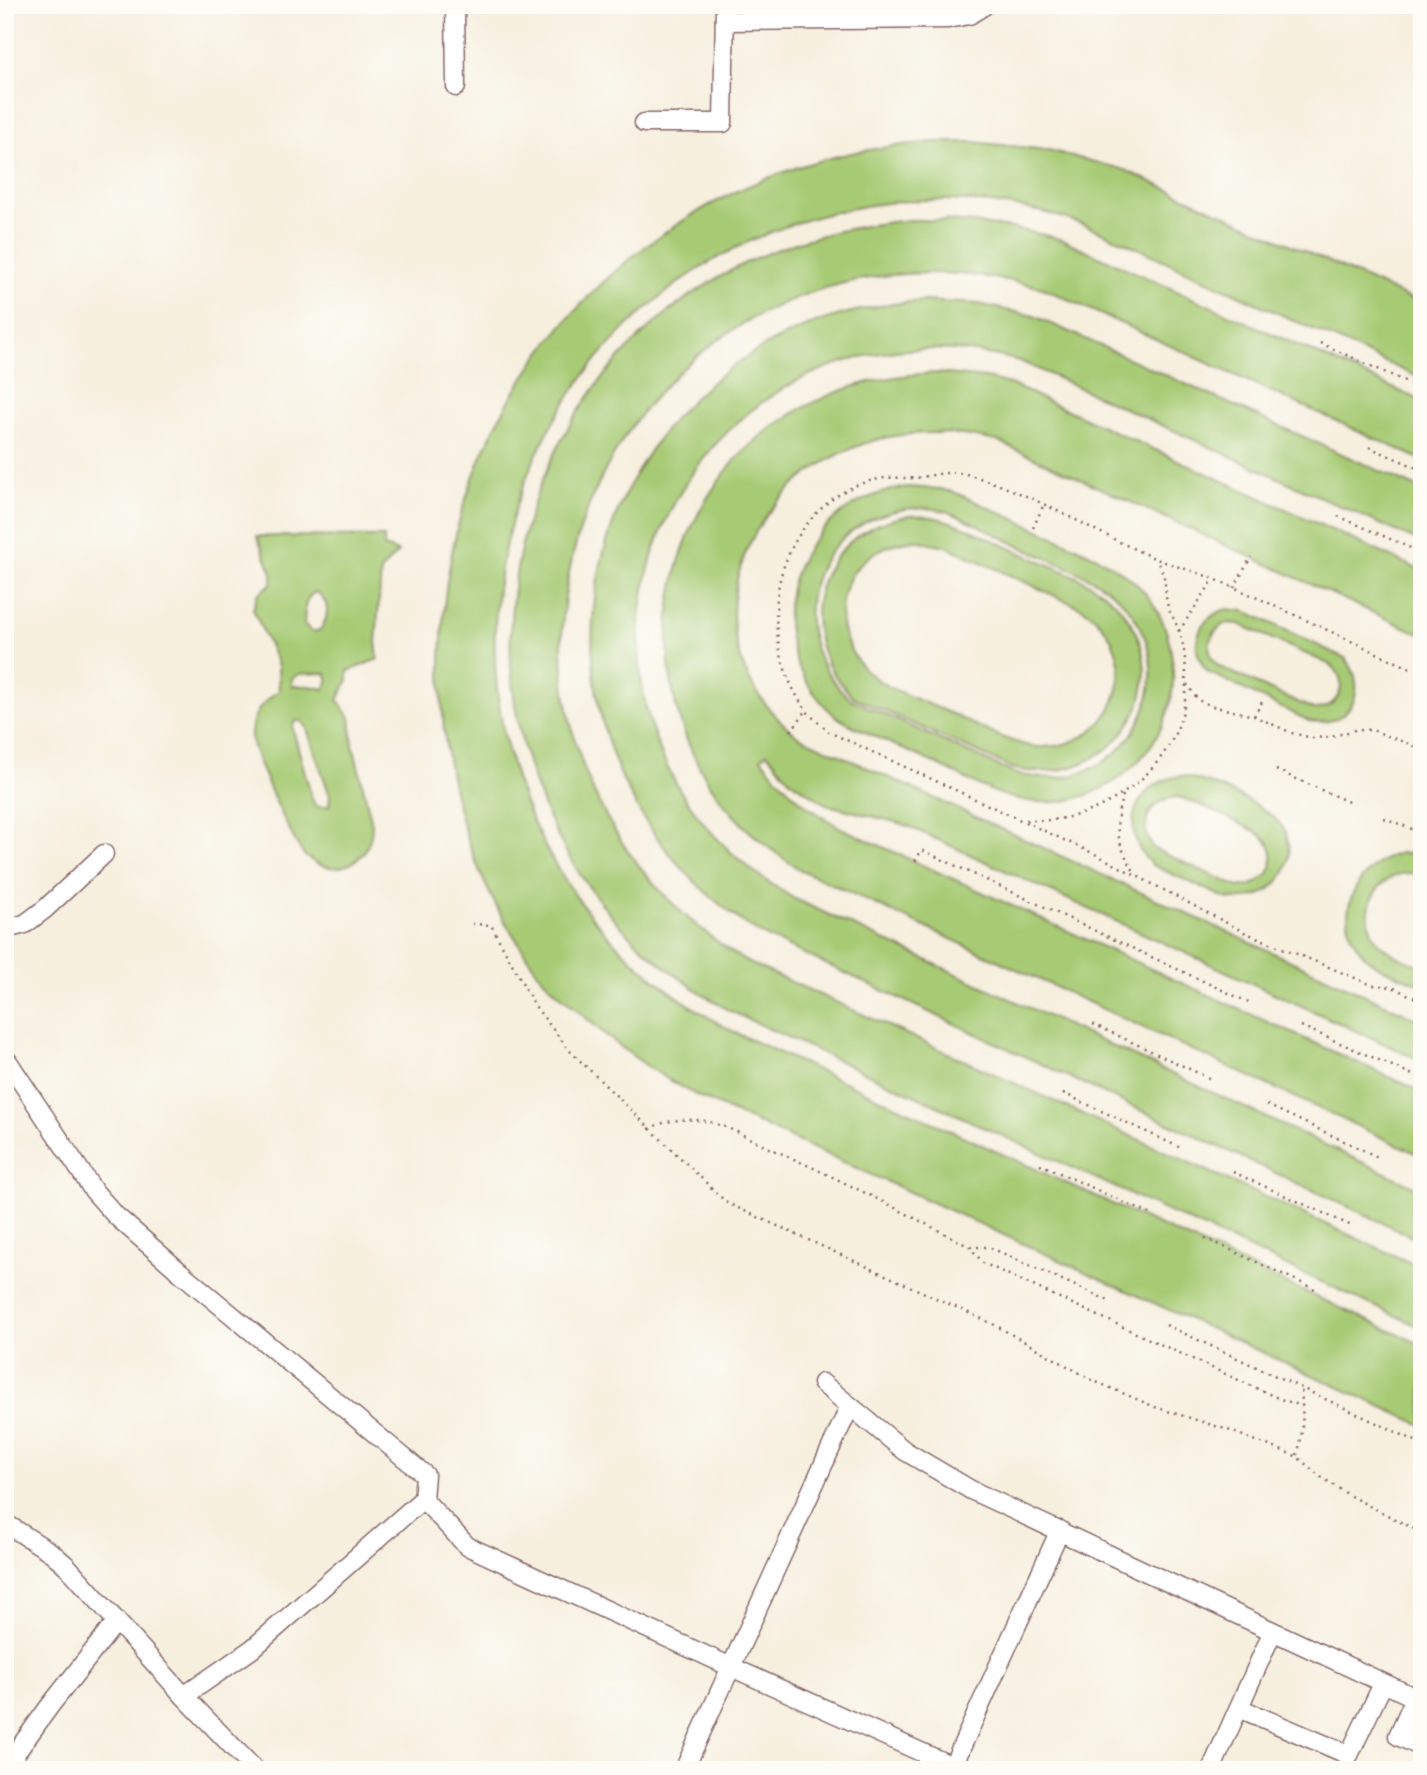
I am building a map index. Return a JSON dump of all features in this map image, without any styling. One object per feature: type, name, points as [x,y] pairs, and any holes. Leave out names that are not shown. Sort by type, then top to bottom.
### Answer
[{"type":"street","points":[[455,5],[456,87]]},
{"type":"street","points":[[644,123],[723,124],[725,13],[948,19],[969,15],[985,5]]},
{"type":"street","points":[[5,929],[25,924],[46,909],[104,854]]},
{"type":"street","points":[[5,1057],[93,1190],[116,1216],[425,1475],[423,1499],[252,1649],[184,1696]]},
{"type":"street","points":[[822,1383],[905,1451],[971,1490],[1419,1700],[1398,1736],[1422,1747]]},
{"type":"street","points":[[684,1770],[850,1406]]},
{"type":"street","points":[[423,1499],[467,1546],[955,1768],[1060,1530]]},
{"type":"street","points":[[5,1523],[59,1559],[255,1770]]},
{"type":"street","points":[[5,1768],[116,1622]]},
{"type":"street","points":[[1212,1770],[1272,1633]]},
{"type":"street","points":[[1239,1708],[1349,1755],[1383,1684]]},
{"type":"path","points":[[1320,343],[1422,389]]},
{"type":"path","points":[[1369,447],[1422,470]]},
{"type":"path","points":[[1410,668],[1214,579],[1152,558],[1044,504],[972,475],[950,471],[915,478],[880,478],[854,486],[831,499],[812,517],[787,558],[779,583],[776,606],[782,661],[806,711],[829,732],[1022,820],[1244,932],[1372,985],[1392,987],[1422,1001]]},
{"type":"path","points":[[1033,528],[1044,504]]},
{"type":"path","points":[[1338,516],[1422,554]]},
{"type":"path","points":[[1022,820],[1059,819],[1092,810],[1123,795],[1149,772],[1169,747],[1180,718],[1187,684],[1179,631],[1168,607],[1164,570],[1152,558]]},
{"type":"path","points":[[1234,588],[1251,558]]},
{"type":"path","points":[[1179,631],[1214,579]]},
{"type":"path","points":[[1187,684],[1198,700],[1254,716],[1292,733],[1312,738],[1330,737],[1355,730],[1371,730],[1422,749]]},
{"type":"path","points":[[1254,716],[1263,700]]},
{"type":"path","points":[[791,731],[806,711]]},
{"type":"path","points":[[1276,771],[1351,803]]},
{"type":"path","points":[[1123,795],[1117,813],[1117,833],[1125,857],[1137,876]]},
{"type":"path","points":[[1384,818],[1422,833]]},
{"type":"path","points":[[915,861],[922,850],[1250,1003]]},
{"type":"path","points":[[472,924],[491,925],[535,1006],[569,1050],[727,1203],[970,1313],[1047,1352],[1094,1381],[1155,1407],[1225,1429],[1296,1456],[1321,1477],[1352,1497],[1422,1533]]},
{"type":"path","points":[[1093,1024],[1213,1080]]},
{"type":"path","points":[[1301,1026],[1422,1079]]},
{"type":"path","points":[[1063,1093],[1183,1149]]},
{"type":"path","points":[[1266,1105],[1380,1158]]},
{"type":"path","points":[[649,1129],[660,1122],[708,1121],[840,1179],[970,1247],[983,1264],[1280,1399],[1302,1406]]},
{"type":"path","points":[[1040,1164],[1152,1215]]},
{"type":"path","points":[[1233,1172],[1354,1227]]},
{"type":"path","points":[[1205,1238],[1319,1291]]},
{"type":"path","points":[[970,1247],[989,1247],[1111,1302]]},
{"type":"path","points":[[1166,1325],[1422,1444]]},
{"type":"path","points":[[1296,1456],[1301,1444],[1301,1389]]},
{"type":"green space","points":[[934,142],[972,142],[1048,150],[1125,170],[1422,304],[1422,379],[1113,237],[1079,223],[1030,209],[962,201],[906,201],[831,213],[758,237],[691,274],[660,297],[597,359],[548,431],[515,509],[498,592],[496,677],[511,761],[542,841],[591,916],[640,967],[676,996],[736,1033],[1422,1345],[1422,1425],[698,1096],[664,1077],[604,1033],[540,975],[499,911],[469,844],[458,809],[445,737],[441,664],[445,597],[451,558],[468,493],[493,432],[526,374],[566,321],[613,274],[665,232],[722,198],[820,160],[876,149]]},
{"type":"green space","points":[[910,220],[987,224],[1063,240],[1422,401],[1422,460],[1043,288],[892,275],[764,312],[663,388],[594,492],[563,613],[575,739],[633,859],[745,961],[1422,1268],[1422,1328],[728,1010],[676,975],[628,934],[567,853],[528,764],[511,670],[516,576],[541,485],[585,401],[649,328],[732,270],[774,250],[818,236],[863,226]]},
{"type":"green space","points":[[923,301],[979,304],[1034,316],[1422,490],[1422,543],[1020,361],[899,351],[796,382],[716,444],[662,529],[639,626],[651,727],[702,821],[795,899],[1422,1190],[1422,1241],[759,933],[669,853],[614,758],[593,656],[603,555],[643,461],[711,383],[805,327]]},
{"type":"green space","points":[[937,373],[986,378],[1010,384],[1422,571],[1422,635],[997,441],[966,435],[906,434],[876,440],[829,460],[790,489],[760,525],[741,567],[733,611],[739,655],[761,698],[798,736],[1422,1021],[1422,1061],[903,824],[828,805],[791,781],[767,753],[761,758],[797,798],[841,828],[1422,1092],[1422,1156],[799,869],[768,848],[748,830],[705,777],[682,725],[670,671],[669,614],[680,559],[702,508],[735,461],[778,423],[796,411],[854,386],[894,377]]},
{"type":"green space","points":[[908,487],[956,493],[1110,564],[1143,590],[1165,627],[1171,652],[1173,684],[1167,715],[1158,734],[1128,771],[1102,789],[1072,799],[1044,802],[1015,798],[981,786],[864,731],[840,719],[826,707],[814,693],[796,660],[788,627],[790,594],[800,563],[818,535],[842,513],[872,496]],"holes":[[[913,508],[937,509],[973,522],[1099,583],[1128,608],[1147,644],[1151,668],[1150,691],[1143,714],[1132,734],[1116,752],[1097,766],[1074,775],[1059,778],[1030,777],[1016,774],[850,699],[827,671],[813,642],[810,611],[815,582],[828,555],[849,533],[878,517]]]},
{"type":"green space","points":[[914,515],[953,523],[1071,574],[1110,598],[1120,608],[1138,638],[1145,669],[1141,698],[1128,725],[1108,748],[1081,764],[1050,771],[1015,769],[853,697],[832,670],[820,642],[816,613],[821,585],[834,560],[854,539],[881,523]],"holes":[[[915,540],[946,546],[1084,609],[1105,630],[1117,653],[1120,677],[1114,700],[1102,721],[1083,736],[1058,745],[1029,746],[998,736],[897,691],[869,674],[852,652],[842,626],[843,598],[852,574],[866,559],[894,544]]]},
{"type":"green space","points":[[257,536],[384,537],[384,547],[398,552],[381,570],[376,642],[378,659],[348,671],[348,680],[338,700],[350,717],[353,745],[372,824],[366,849],[349,864],[339,867],[327,867],[304,855],[273,795],[253,744],[251,735],[256,715],[263,704],[279,691],[278,665],[253,609],[258,594],[272,583],[272,573]],"holes":[[[316,592],[324,600],[327,615],[320,630],[312,632],[304,624],[305,610],[309,597]],[[326,673],[329,680],[324,689],[292,686],[292,678],[299,674]],[[296,721],[301,721],[306,726],[330,796],[329,806],[318,807],[313,802],[293,725]]]},
{"type":"green space","points":[[1227,609],[1245,611],[1345,658],[1353,670],[1356,682],[1356,694],[1352,704],[1345,713],[1335,719],[1309,721],[1208,672],[1198,653],[1198,635],[1208,619]],"holes":[[[1227,623],[1239,624],[1331,665],[1337,672],[1341,687],[1335,700],[1330,705],[1313,709],[1220,667],[1209,649],[1212,637]]]},
{"type":"green space","points":[[1181,776],[1206,782],[1253,803],[1277,821],[1284,830],[1289,845],[1289,859],[1285,872],[1277,882],[1254,897],[1225,898],[1152,865],[1141,852],[1133,824],[1141,799],[1151,788],[1164,780]],"holes":[[[1178,797],[1210,809],[1266,840],[1272,858],[1270,870],[1264,878],[1252,885],[1238,887],[1154,849],[1146,831],[1149,815],[1160,802]]]},
{"type":"green space","points":[[1400,853],[1422,854],[1422,875],[1407,873],[1394,876],[1383,883],[1370,905],[1371,931],[1388,951],[1422,967],[1422,985],[1368,959],[1356,945],[1350,929],[1348,913],[1351,898],[1359,883],[1383,860]]}]
